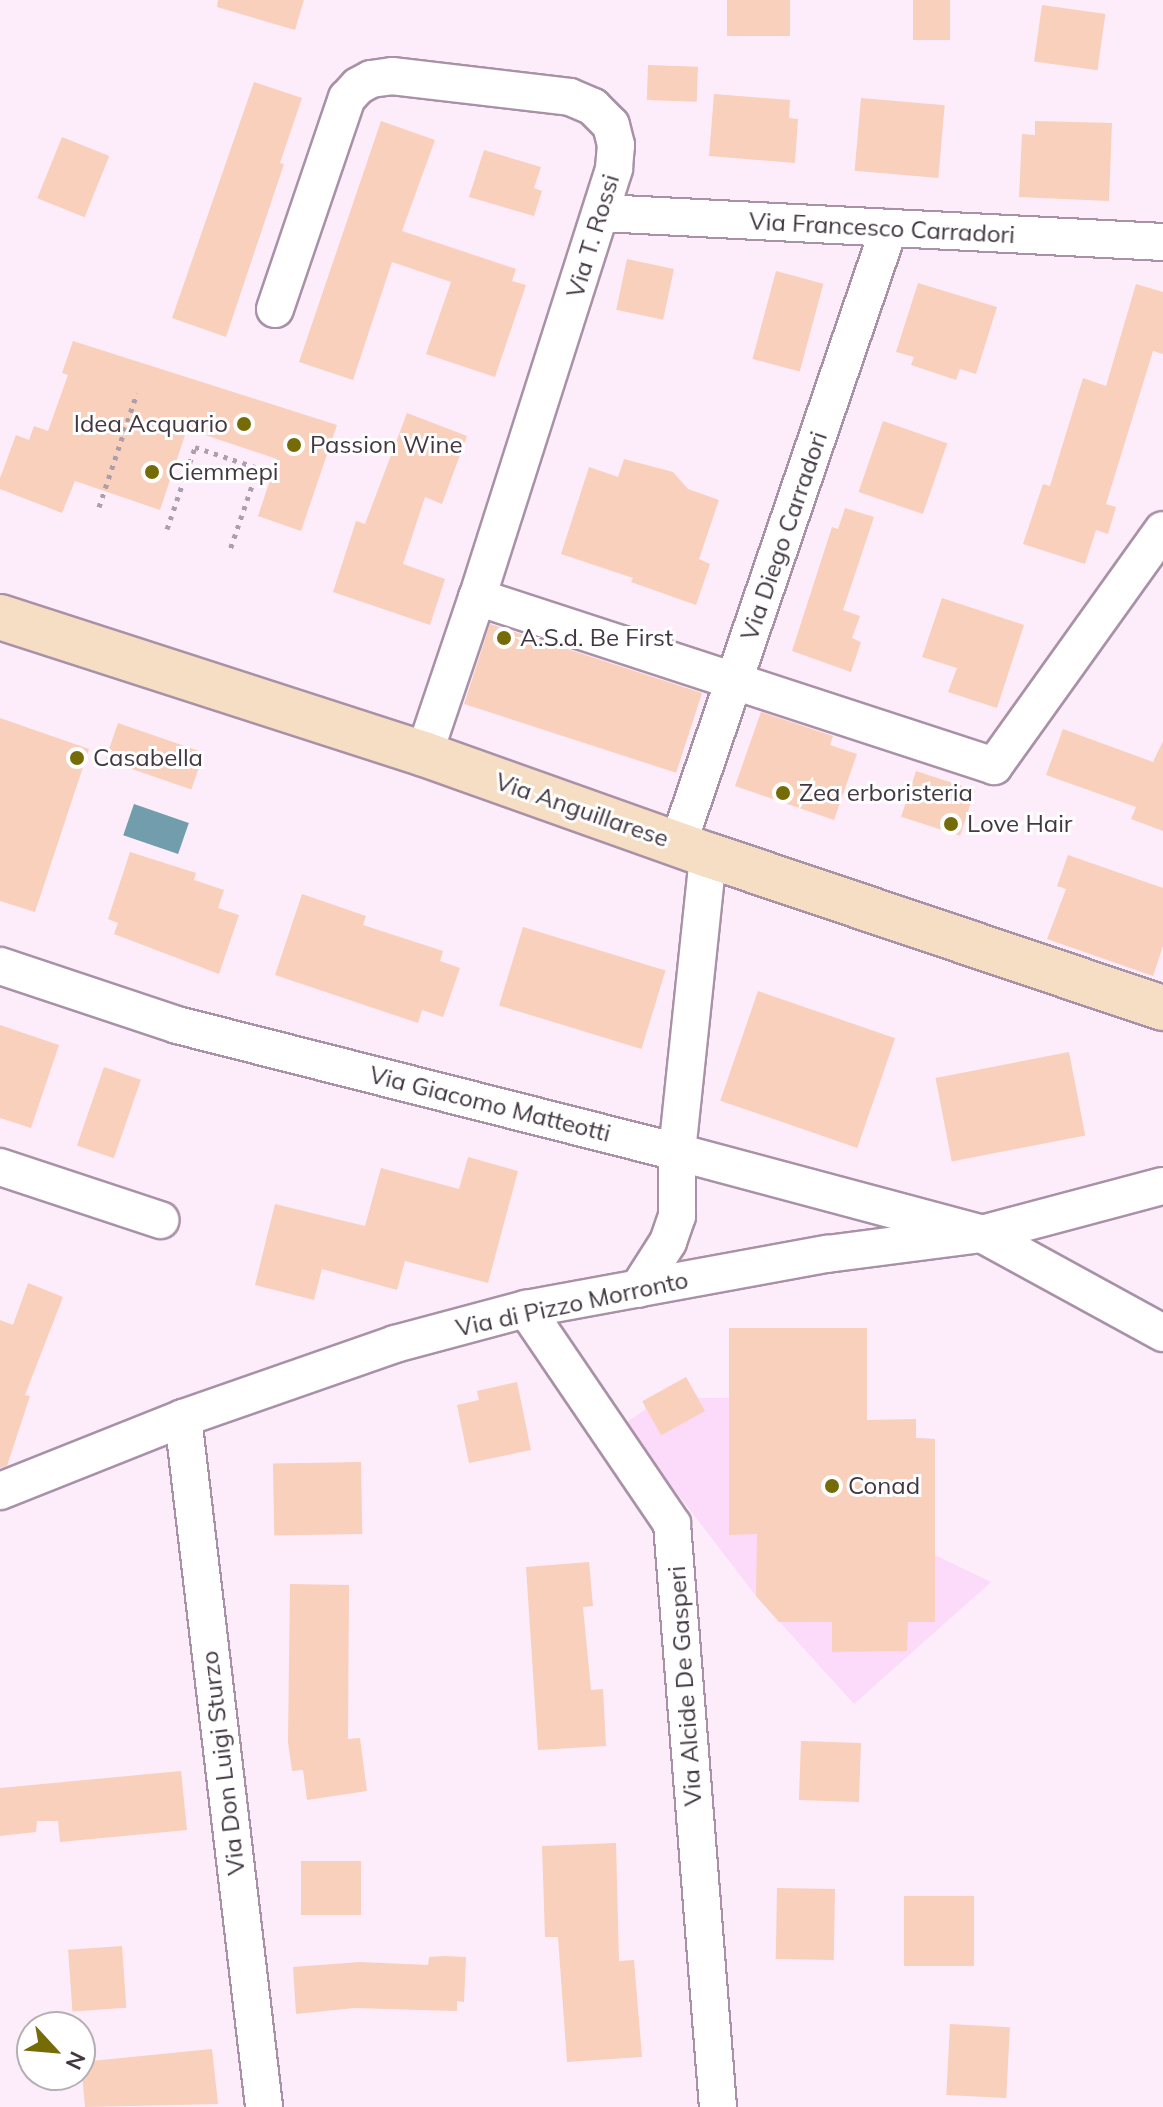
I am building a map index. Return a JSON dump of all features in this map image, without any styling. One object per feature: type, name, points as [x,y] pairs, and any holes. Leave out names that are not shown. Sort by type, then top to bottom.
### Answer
[{"type":"main road","name":"Via Anguillarese","points":[[0,617],[424,754],[693,850],[1163,1008]]},
{"type":"street","name":"Via T. Rossi","points":[[275,309],[347,98],[371,79],[392,76],[570,97],[593,107],[611,125],[616,145],[614,169],[602,213],[424,754]]},
{"type":"street","name":"Via Francesco Carradori","points":[[602,213],[1163,242]]},
{"type":"street","name":"Via Diego Carradori","points":[[638,1289],[668,1242],[677,1216],[677,1152],[693,850],[734,681],[889,228]]},
{"type":"street","points":[[477,597],[994,766],[1163,530]]},
{"type":"street","name":"Via Giacomo Matteotti","points":[[0,966],[177,1025],[677,1152],[982,1234],[1163,1333]]},
{"type":"street","points":[[0,1167],[160,1220]]},
{"type":"street","name":"Via di Pizzo Morronto","points":[[0,1491],[183,1418],[395,1344],[526,1309],[827,1254],[982,1234],[1163,1186]]},
{"type":"street","name":"Via Alcide De Gasperi","points":[[526,1309],[672,1524],[718,2107]]},
{"type":"street","name":"Via Don Luigi Sturzo","points":[[183,1418],[264,2107]]},
{"type":"path","points":[[99,507],[137,393]]},
{"type":"path","points":[[167,529],[195,447],[258,468],[230,550]]},
{"type":"shaded area","name":"Conad","points":[[729,1328],[867,1328],[867,1436],[916,1419],[916,1438],[935,1439],[935,1555],[991,1582],[854,1704],[756,1596],[624,1424],[646,1409],[643,1402],[686,1377],[698,1398],[729,1398]]},
{"type":"water","points":[[134,804],[189,823],[178,854],[123,835]]},
{"type":"building","points":[[218,0],[304,0],[295,30],[217,7]]},
{"type":"building","points":[[727,0],[790,0],[790,36],[727,36]]},
{"type":"building","points":[[913,0],[950,0],[950,40],[913,40]]},
{"type":"building","points":[[1042,5],[1105,14],[1097,70],[1034,61]]},
{"type":"building","points":[[648,65],[698,67],[697,102],[647,100]]},
{"type":"building","points":[[254,82],[302,98],[280,163],[284,164],[226,337],[172,318]]},
{"type":"building","points":[[714,94],[790,100],[789,118],[798,119],[795,163],[709,156]]},
{"type":"building","points":[[861,98],[945,105],[938,178],[855,171]]},
{"type":"building","points":[[381,121],[435,140],[402,231],[516,269],[512,281],[526,285],[495,377],[426,354],[451,282],[392,262],[353,380],[299,362]]},
{"type":"building","points":[[1035,121],[1112,123],[1109,201],[1019,197],[1022,134],[1035,135]]},
{"type":"building","points":[[62,137],[109,156],[85,217],[37,198]]},
{"type":"building","points":[[484,150],[541,167],[534,188],[542,191],[534,216],[469,197]]},
{"type":"building","points":[[627,259],[674,269],[663,320],[616,310]]},
{"type":"building","points":[[776,271],[823,284],[800,372],[752,359]]},
{"type":"building","points":[[918,283],[997,307],[976,374],[960,369],[956,380],[911,365],[914,357],[896,352]]},
{"type":"building","points":[[1136,284],[1163,292],[1163,354],[1153,351],[1106,504],[1116,507],[1108,534],[1096,530],[1085,564],[1023,544],[1043,484],[1050,486],[1083,378],[1106,386]]},
{"type":"building","points":[[73,341],[337,425],[301,531],[258,516],[277,459],[187,429],[160,510],[75,481],[62,513],[0,489],[0,478],[16,435],[29,440],[34,426],[48,431],[68,375],[62,373]]},
{"type":"building","points":[[407,413],[467,436],[442,504],[425,497],[403,564],[445,579],[430,625],[333,592],[356,521],[365,524]]},
{"type":"building","points":[[883,421],[947,443],[923,514],[859,492]]},
{"type":"building","points":[[624,459],[673,472],[688,489],[719,500],[699,559],[710,564],[696,605],[631,582],[633,578],[561,554],[589,467],[618,477]]},
{"type":"building","points":[[845,508],[874,517],[843,610],[860,616],[852,638],[861,642],[851,672],[792,651],[832,527],[838,529]]},
{"type":"building","points":[[942,598],[1024,625],[997,708],[948,692],[957,668],[922,657]]},
{"type":"building","points":[[490,624],[702,693],[676,773],[464,704]]},
{"type":"building","points":[[761,712],[833,736],[830,745],[857,754],[834,820],[735,786]]},
{"type":"building","points":[[0,718],[89,749],[35,912],[0,901]]},
{"type":"building","points":[[118,723],[204,753],[191,790],[105,760]]},
{"type":"building","points":[[1063,729],[1153,762],[1163,741],[1163,831],[1131,819],[1136,807],[1046,775]]},
{"type":"building","points":[[916,771],[975,790],[960,836],[901,817]]},
{"type":"building","points":[[130,852],[196,873],[194,880],[224,890],[218,908],[239,915],[219,974],[114,934],[118,923],[108,919]]},
{"type":"building","points":[[1068,855],[1163,888],[1163,946],[1153,976],[1047,939],[1066,889],[1057,886]]},
{"type":"building","points":[[302,894],[366,916],[363,925],[443,951],[440,961],[460,968],[443,1017],[422,1010],[418,1023],[275,975]]},
{"type":"building","points":[[523,927],[665,971],[642,1049],[499,1005]]},
{"type":"building","points":[[758,991],[895,1038],[857,1148],[720,1101]]},
{"type":"building","points":[[0,1025],[59,1045],[31,1128],[0,1118]]},
{"type":"building","points":[[1069,1052],[1085,1135],[952,1161],[935,1078]]},
{"type":"building","points":[[104,1067],[141,1080],[114,1158],[77,1145]]},
{"type":"building","points":[[468,1157],[518,1171],[488,1283],[405,1261],[397,1290],[322,1269],[314,1300],[255,1285],[275,1204],[365,1226],[381,1168],[459,1189]]},
{"type":"building","points":[[28,1283],[63,1297],[25,1395],[30,1396],[7,1466],[0,1468],[0,1320],[13,1325]]},
{"type":"building","name":"Conad","points":[[729,1328],[867,1328],[867,1420],[916,1419],[916,1438],[935,1439],[935,1622],[908,1622],[907,1651],[832,1652],[832,1622],[779,1622],[756,1596],[757,1534],[729,1535]]},
{"type":"building","points":[[686,1377],[705,1411],[661,1435],[642,1401]]},
{"type":"building","points":[[517,1382],[531,1450],[469,1463],[457,1405],[479,1400],[477,1391]]},
{"type":"building","points":[[361,1462],[362,1534],[274,1536],[273,1464]]},
{"type":"building","points":[[589,1562],[593,1606],[583,1607],[591,1690],[603,1689],[606,1746],[538,1750],[526,1567]]},
{"type":"building","points":[[290,1584],[349,1585],[348,1739],[360,1738],[367,1791],[307,1800],[303,1770],[292,1771],[288,1742]]},
{"type":"building","points":[[801,1741],[861,1743],[859,1802],[799,1800]]},
{"type":"building","points":[[181,1771],[187,1830],[60,1842],[58,1821],[37,1821],[36,1832],[0,1836],[0,1788]]},
{"type":"building","points":[[616,1843],[619,1961],[634,1960],[642,2057],[567,2062],[558,1937],[545,1937],[542,1846]]},
{"type":"building","points":[[301,1861],[361,1861],[361,1915],[301,1915]]},
{"type":"building","points":[[777,1888],[835,1889],[834,1960],[776,1959]]},
{"type":"building","points":[[904,1896],[974,1896],[974,1966],[904,1966]]},
{"type":"building","points":[[122,1946],[126,2008],[72,2011],[68,1950]]},
{"type":"building","points":[[429,1957],[466,1957],[464,2002],[457,2001],[457,2011],[354,2008],[296,2014],[293,1967],[360,1962],[428,1965]]},
{"type":"building","points":[[950,2024],[1010,2027],[1006,2098],[946,2095]]},
{"type":"building","points":[[212,2049],[218,2104],[85,2107],[84,2091],[96,2091],[96,2061]]},
{"type":"place","name":"Idea Acquario","points":[[244,424]]},
{"type":"place","name":"Passion Wine","points":[[294,445]]},
{"type":"place","name":"Ciemmepi","points":[[152,472]]},
{"type":"place","name":"A.S.d. Be First","points":[[504,638]]},
{"type":"place","name":"Casabella","points":[[77,758]]},
{"type":"place","name":"Zea erboristeria","points":[[783,793]]},
{"type":"place","name":"Love Hair","points":[[951,824]]},
{"type":"place","name":"Conad","points":[[832,1486]]}]
